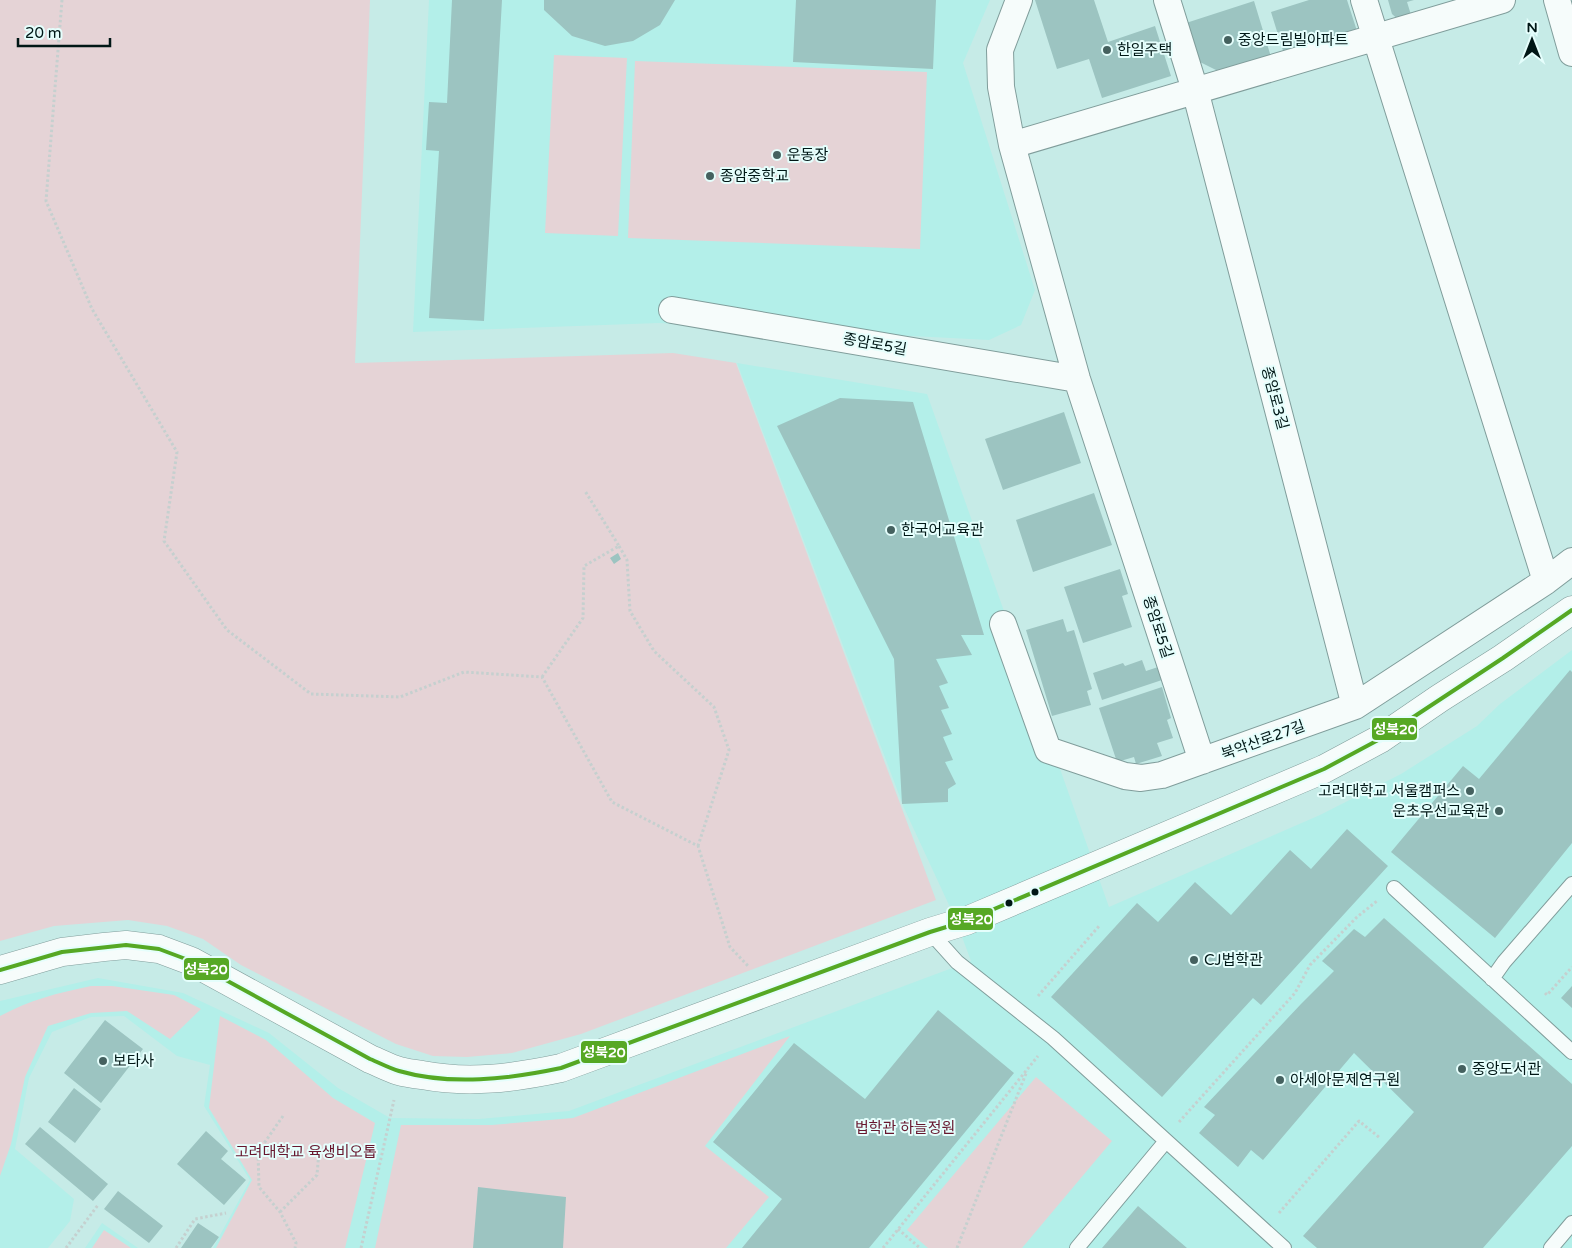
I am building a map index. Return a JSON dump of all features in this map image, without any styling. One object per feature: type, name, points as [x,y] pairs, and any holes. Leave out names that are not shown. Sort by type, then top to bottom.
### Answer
[{"type":"street","name":"종암로5길","points":[[1019,0],[1000,50],[1001,87],[1012,145],[1077,379],[1202,761]]},
{"type":"street","name":"종암로3길","points":[[1166,0],[1195,90],[1355,706]]},
{"type":"street","points":[[1364,0],[1546,581]]},
{"type":"street","points":[[1012,145],[1502,0]]},
{"type":"street","points":[[1558,0],[1572,53]]},
{"type":"street","name":"종암로5길","points":[[672,310],[1077,379]]},
{"type":"street","name":"북악산로27길","points":[[1003,624],[1048,750],[1125,776],[1141,778],[1162,775],[1355,706],[1546,581],[1572,561]]},
{"type":"street","points":[[0,970],[62,952],[126,944],[159,949],[191,960],[370,1059],[400,1072],[441,1078],[492,1080],[520,1077],[561,1068],[930,932],[966,921],[1324,769],[1380,739],[1572,610]]},
{"type":"lane","points":[[1492,979],[1504,962],[1572,884]]},
{"type":"lane","points":[[1394,888],[1572,1052]]},
{"type":"lane","points":[[930,932],[956,962],[1053,1038],[1284,1248]]},
{"type":"lane","points":[[1077,1248],[1166,1141]]},
{"type":"lane","points":[[1551,1248],[1572,1223]]},
{"type":"path","points":[[62,0],[46,201],[92,309],[177,452],[164,541],[227,630],[311,694],[400,697],[464,672],[542,677]]},
{"type":"path","points":[[585,491],[627,560],[630,611],[654,651],[714,707],[729,750],[698,846],[730,947],[772,991]]},
{"type":"path","points":[[542,677],[583,618],[584,566],[619,546]]},
{"type":"path","points":[[542,677],[612,802],[698,846]]},
{"type":"path","points":[[1166,1141],[1177,1125],[1295,992],[1310,965],[1357,917],[1394,888]]},
{"type":"path","points":[[1037,997],[1100,925]]},
{"type":"path","points":[[1547,995],[1572,967]]},
{"type":"path","points":[[883,1248],[1041,1051]]},
{"type":"path","points":[[957,1248],[1028,1068]]},
{"type":"path","points":[[361,1248],[400,1072]]},
{"type":"path","points":[[283,1116],[258,1152],[260,1187],[280,1212],[296,1243],[295,1248]]},
{"type":"path","points":[[1265,1230],[1360,1121],[1380,1138]]},
{"type":"path","points":[[280,1212],[317,1175],[319,1150]]},
{"type":"path","points":[[66,1248],[98,1205]]},
{"type":"path","points":[[176,1248],[195,1219],[226,1213]]},
{"type":"path","points":[[898,1230],[920,1248]]},
{"type":"shaded area","name":"종암중학교","points":[[429,0],[990,0],[963,63],[1035,290],[1021,325],[989,340],[659,323],[413,332]]},
{"type":"shaded area","name":"고려대학교 서울캠퍼스","points":[[737,363],[927,394],[1109,907],[1320,815],[1401,774],[1477,726],[1500,704],[1572,650],[1572,1248],[213,1248],[250,1180],[204,1106],[210,1065],[177,1056],[124,1016],[91,1017],[52,1032],[29,1078],[15,1149],[74,1199],[70,1221],[48,1248],[0,1248],[0,1001],[98,978],[183,993],[269,1033],[338,1088],[390,1118],[479,1119],[569,1111],[971,961],[955,918],[904,808]]},
{"type":"shaded area","points":[[102,1223],[138,1248],[85,1248]]},
{"type":"green space","points":[[0,0],[370,0],[355,363],[673,353],[736,363],[936,900],[581,1034],[512,1053],[467,1057],[433,1056],[396,1044],[241,965],[203,939],[167,926],[128,920],[54,926],[0,941]]},
{"type":"green space","points":[[554,55],[627,58],[618,236],[545,233]]},
{"type":"green space","name":"운동장","points":[[635,61],[927,72],[920,249],[628,238]]},
{"type":"green space","points":[[91,986],[112,986],[174,995],[201,1009],[170,1039],[127,1011],[91,1013],[48,1026],[25,1077],[11,1144],[0,1176],[0,1016],[44,998]]},
{"type":"green space","name":"고려대학교 육생비오톱","points":[[220,1016],[266,1040],[333,1098],[375,1123],[345,1248],[216,1248],[252,1180],[209,1108]]},
{"type":"green space","points":[[790,1036],[705,1146],[769,1197],[726,1248],[375,1248],[401,1125],[492,1125],[573,1118]]},
{"type":"green space","points":[[1036,1077],[1112,1141],[1022,1248],[928,1248],[907,1230]]},
{"type":"green space","points":[[104,1230],[131,1248],[92,1248]]},
{"type":"building","points":[[452,0],[502,0],[484,321],[429,318],[439,151],[426,150],[429,102],[447,103]]},
{"type":"building","points":[[544,0],[675,0],[660,25],[633,41],[605,46],[572,36],[544,10]]},
{"type":"building","points":[[796,0],[936,0],[933,69],[793,62]]},
{"type":"building","name":"한일주택","points":[[1035,0],[1094,0],[1108,42],[1155,26],[1171,76],[1102,98],[1089,59],[1057,69]]},
{"type":"building","points":[[1309,0],[1347,0],[1357,31],[1284,54],[1271,12]]},
{"type":"building","points":[[1388,0],[1414,0],[1407,2],[1412,18],[1401,22],[1392,14]]},
{"type":"building","name":"중앙드림빌아파트","points":[[1254,1],[1271,57],[1222,73],[1198,61],[1186,23]]},
{"type":"building","name":"한국어교육관","points":[[840,398],[913,402],[984,635],[961,635],[972,655],[936,659],[948,683],[939,686],[949,708],[941,710],[952,734],[943,737],[953,760],[945,762],[956,784],[948,789],[948,802],[902,804],[894,659],[777,426]]},
{"type":"building","points":[[1064,412],[1081,463],[1003,490],[985,439]]},
{"type":"building","points":[[1094,493],[1112,545],[1033,572],[1016,520]]},
{"type":"building","points":[[618,553],[621,559],[614,564],[610,558]]},
{"type":"building","points":[[1120,569],[1128,594],[1122,596],[1132,627],[1083,643],[1064,587]]},
{"type":"building","points":[[1063,619],[1067,632],[1074,630],[1092,689],[1087,691],[1091,705],[1052,716],[1026,630]]},
{"type":"building","points":[[1142,660],[1146,671],[1164,665],[1168,678],[1102,700],[1093,673],[1123,663],[1125,666]]},
{"type":"building","name":"운초우선교육관","points":[[1570,670],[1572,672],[1572,843],[1495,938],[1391,852],[1463,766],[1479,779]]},
{"type":"building","points":[[1162,687],[1171,718],[1167,720],[1173,738],[1157,743],[1162,756],[1136,764],[1134,757],[1117,762],[1099,708]]},
{"type":"building","name":"CJ법학관","points":[[1347,829],[1388,866],[1261,1005],[1253,998],[1162,1097],[1051,997],[1137,903],[1158,922],[1195,882],[1231,915],[1290,850],[1311,869]]},
{"type":"building","name":"중앙도서관","points":[[1384,918],[1572,1084],[1572,1146],[1483,1248],[1317,1248],[1303,1236],[1414,1112],[1354,1053],[1263,1160],[1251,1150],[1238,1167],[1199,1133],[1215,1115],[1204,1107],[1334,971],[1322,961],[1354,929],[1365,937]]},
{"type":"building","points":[[1572,986],[1572,1008],[1561,998]]},
{"type":"building","name":"법학관 하늘정원","points":[[938,1010],[1014,1073],[869,1248],[742,1248],[782,1199],[713,1142],[794,1043],[865,1099]]},
{"type":"building","name":"보타사","points":[[105,1020],[143,1049],[101,1103],[64,1073]]},
{"type":"building","points":[[74,1088],[101,1109],[75,1143],[48,1122]]},
{"type":"building","points":[[40,1127],[108,1184],[93,1201],[25,1144]]},
{"type":"building","points":[[206,1131],[228,1151],[221,1159],[246,1180],[224,1205],[177,1164]]},
{"type":"building","points":[[478,1187],[566,1197],[563,1248],[473,1248]]},
{"type":"building","points":[[118,1191],[163,1226],[149,1243],[104,1209]]},
{"type":"building","points":[[1138,1206],[1187,1248],[1102,1248]]},
{"type":"building","points":[[198,1223],[219,1237],[211,1248],[181,1248]]},
{"type":"transit line","name":"성북20","points":[[0,970],[62,952],[126,945],[159,949],[191,961],[370,1059],[399,1071],[419,1076],[459,1080],[501,1078],[561,1068],[930,932],[966,921],[1324,769],[1380,739],[1572,610]]},
{"type":"place","name":"중앙드림빌아파트","points":[[1228,40]]},
{"type":"place","name":"한일주택","points":[[1107,50]]},
{"type":"place","name":"운동장","points":[[777,155]]},
{"type":"place","name":"종암중학교","points":[[710,176]]},
{"type":"place","name":"한국어교육관","points":[[891,530]]},
{"type":"place","name":"고려대학교 서울캠퍼스","points":[[1470,791]]},
{"type":"place","name":"운초우선교육관","points":[[1499,811]]},
{"type":"place","name":"CJ법학관","points":[[1194,960]]},
{"type":"place","name":"보타사","points":[[103,1061]]},
{"type":"place","name":"중앙도서관","points":[[1462,1069]]},
{"type":"place","name":"아세아문제연구원","points":[[1280,1080]]}]
